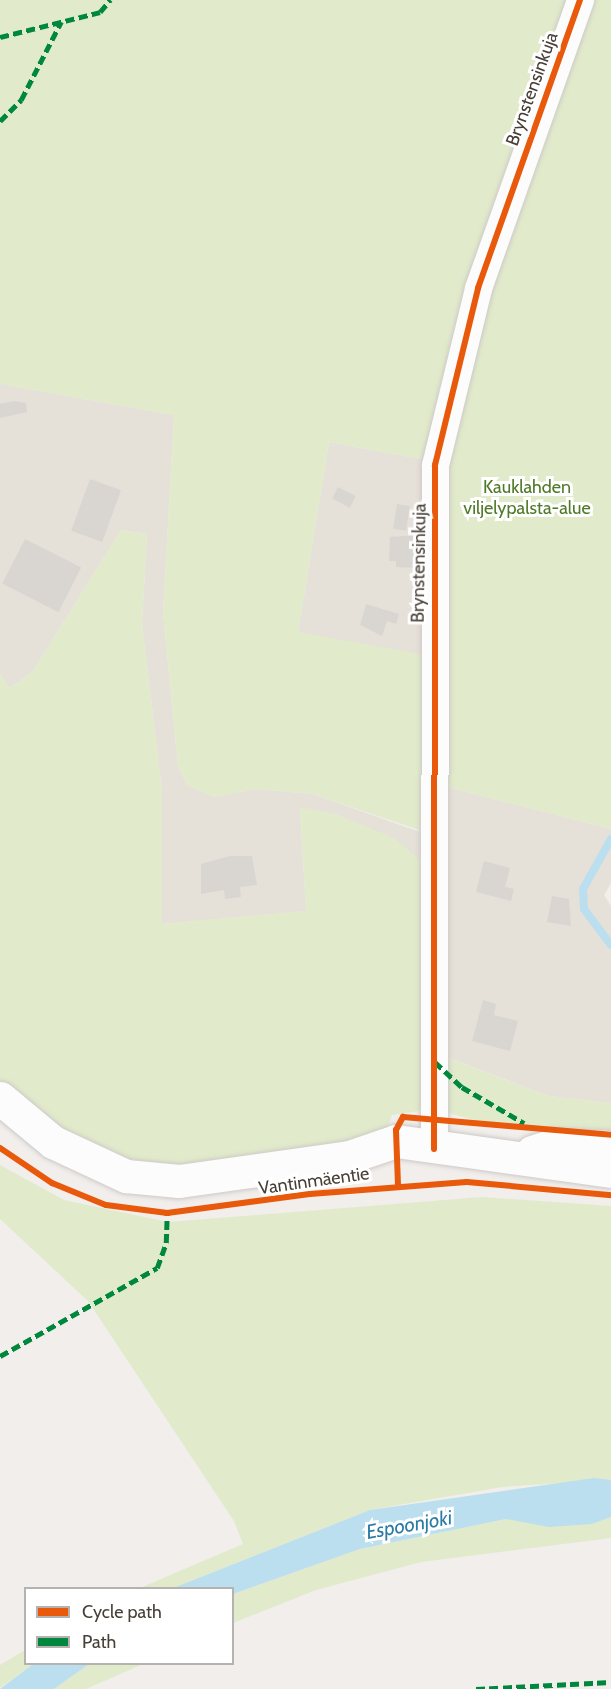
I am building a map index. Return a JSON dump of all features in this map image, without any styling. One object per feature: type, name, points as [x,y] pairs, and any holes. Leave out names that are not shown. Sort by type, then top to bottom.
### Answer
[{"type":"street","name":"Brynstensinkuja","points":[[434,1149],[435,465],[478,288],[580,0]]},
{"type":"street","name":"Vantinmäentie","points":[[0,1098],[53,1142],[126,1176],[179,1181],[349,1156],[396,1141],[434,1149],[525,1155],[553,1167],[611,1171]]},
{"type":"street","name":"Vantinmäentie","points":[[525,1155],[553,1145],[611,1147]]},
{"type":"shaded area","points":[[0,384],[174,415],[163,613],[178,766],[187,785],[214,797],[256,789],[313,794],[420,832],[298,633],[329,442],[442,463],[447,787],[611,829],[611,883],[604,895],[611,906],[611,1103],[548,1096],[442,1055],[336,814],[300,808],[306,911],[162,924],[162,790],[142,624],[147,534],[121,530],[33,671],[10,688],[0,674]]},
{"type":"green space","name":"Kauklahden viljelypalsta-alue","points":[[0,0],[611,0],[611,829],[447,787],[442,463],[329,442],[298,632],[426,655],[425,832],[313,794],[256,789],[214,797],[187,785],[178,766],[163,613],[174,415],[0,384]]},
{"type":"green space","points":[[121,530],[147,534],[142,624],[162,790],[162,924],[306,911],[300,807],[336,814],[394,838],[426,865],[422,1105],[419,1111],[392,1115],[385,1134],[223,1162],[167,1165],[109,1155],[67,1139],[0,1084],[0,674],[10,688],[33,671]]},
{"type":"green space","points":[[441,1055],[548,1096],[611,1103],[611,1131],[487,1124],[446,1112]]},
{"type":"green space","points":[[0,1165],[64,1200],[168,1222],[482,1197],[611,1206],[611,1480],[502,1487],[370,1510],[176,1587],[142,1587],[243,1544],[234,1521],[88,1301],[0,1219]]},
{"type":"green space","points":[[611,1517],[611,1538],[421,1562],[316,1590],[234,1623],[234,1594],[360,1549],[506,1519],[592,1524]]},
{"type":"green space","points":[[24,1651],[24,1665],[32,1665],[0,1688],[0,1665]]},
{"type":"green space","points":[[88,1665],[141,1665],[86,1689],[54,1689]]},
{"type":"water","name":"Espoonjoki","points":[[594,1478],[611,1480],[611,1517],[592,1524],[549,1527],[506,1519],[360,1549],[234,1594],[234,1587],[176,1587],[370,1510]]},
{"type":"water","points":[[32,1665],[88,1665],[54,1689],[0,1689]]},
{"type":"building","points":[[14,401],[26,403],[27,412],[0,418],[0,404]]},
{"type":"building","points":[[90,479],[121,490],[102,542],[71,531]]},
{"type":"building","points":[[338,487],[356,496],[350,508],[332,499]]},
{"type":"building","points":[[397,504],[410,506],[406,531],[393,529]]},
{"type":"building","points":[[420,535],[417,568],[396,567],[396,561],[389,561],[390,537]]},
{"type":"building","points":[[25,539],[81,568],[58,612],[2,584]]},
{"type":"building","points":[[366,604],[399,614],[396,624],[387,621],[382,636],[360,625]]},
{"type":"building","points":[[230,856],[252,856],[257,885],[240,887],[241,897],[225,899],[224,890],[201,894],[201,864]]},
{"type":"building","points":[[484,861],[510,868],[505,887],[514,889],[511,901],[476,892]]},
{"type":"building","points":[[552,896],[569,899],[571,926],[547,922]]},
{"type":"building","points":[[483,1000],[496,1004],[494,1015],[518,1021],[510,1051],[472,1041]]},
{"type":"waterway","points":[[611,839],[583,889],[584,909],[611,945]]},
{"type":"marked path","points":[[0,37],[100,12],[110,0]]},
{"type":"marked path","points":[[0,121],[21,100],[61,22]]},
{"type":"marked path","points":[[435,1062],[462,1087],[524,1123]]},
{"type":"marked path","points":[[0,1356],[157,1268],[166,1243],[167,1213]]},
{"type":"marked path","points":[[476,1689],[611,1682]]},
{"type":"cycle path","points":[[434,1149],[435,465],[478,288],[580,0]]},
{"type":"cycle path","points":[[398,1185],[396,1130],[403,1117],[611,1135]]},
{"type":"cycle path","points":[[0,1148],[52,1183],[106,1205],[167,1213],[310,1194],[467,1182],[611,1195]]}]
